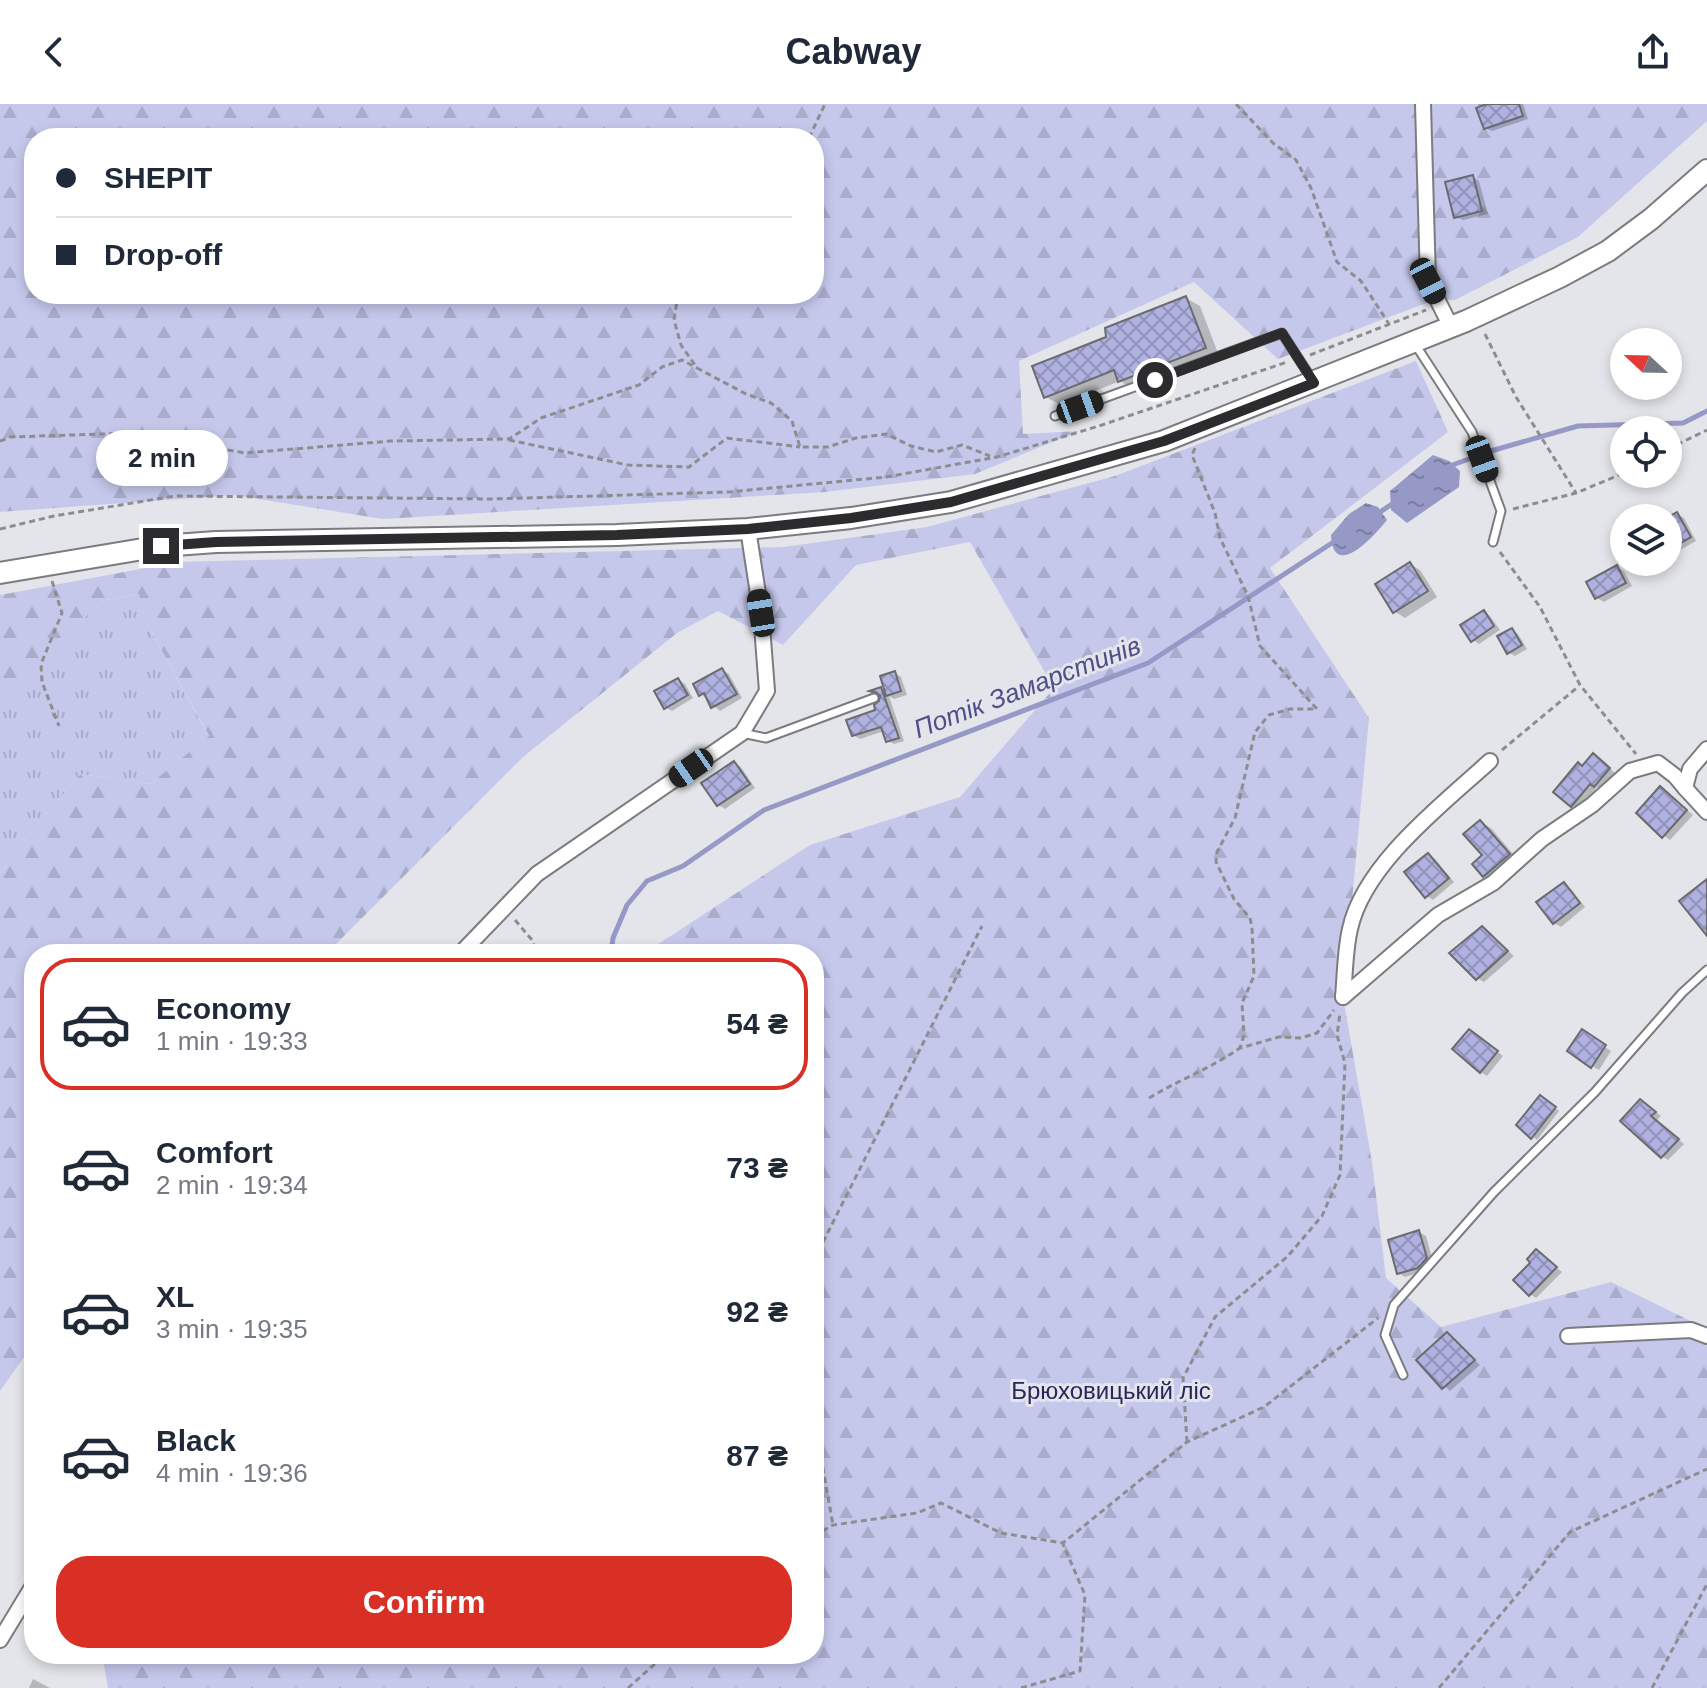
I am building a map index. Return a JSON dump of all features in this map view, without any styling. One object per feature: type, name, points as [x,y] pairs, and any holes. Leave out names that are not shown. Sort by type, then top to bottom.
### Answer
[{"type":"main road","points":[[0,573],[161,546],[216,542],[617,535],[748,529],[851,518],[951,502],[1164,441],[1477,316],[1608,251],[1651,219],[1707,170]]},
{"type":"street","points":[[1423,104],[1428,281],[1451,327]]},
{"type":"street","points":[[470,944],[537,874],[742,733],[767,691],[761,613],[748,529]]},
{"type":"street","points":[[1685,788],[1690,769],[1707,749]]},
{"type":"street","points":[[1343,997],[1350,928],[1365,888],[1391,856],[1490,761]]},
{"type":"street","points":[[1343,997],[1438,915],[1493,883],[1542,839],[1592,805],[1630,771],[1658,763],[1707,812]]},
{"type":"street","points":[[1568,1336],[1691,1330],[1707,1336]]},
{"type":"street","points":[[0,1640],[24,1600]]},
{"type":"lane","points":[[1055,416],[1282,333],[1314,383]]},
{"type":"lane","points":[[1414,343],[1472,432],[1501,511],[1493,542]]},
{"type":"lane","points":[[742,733],[766,738],[874,698]]},
{"type":"lane","points":[[1403,1375],[1385,1335],[1394,1305],[1494,1192],[1595,1092],[1682,993],[1707,970]]},
{"type":"path","points":[[814,128],[825,104]]},
{"type":"path","points":[[1236,104],[1273,143],[1296,160],[1311,188],[1337,262],[1361,281],[1389,324]]},
{"type":"path","points":[[676,304],[674,320],[681,345],[697,368]]},
{"type":"path","points":[[2,528],[175,496],[491,499],[729,492],[886,477],[997,457],[1102,425],[1299,359],[1439,305]]},
{"type":"path","points":[[1477,316],[1516,397],[1576,493]]},
{"type":"path","points":[[509,439],[541,418],[639,385],[662,367],[682,360],[746,394],[771,403],[792,421],[800,447]]},
{"type":"path","points":[[1206,425],[1192,455],[1215,513],[1220,538],[1248,598],[1260,646],[1317,709],[1290,709],[1269,715],[1255,732],[1235,818],[1217,852],[1216,862],[1234,899],[1250,918],[1252,928],[1254,976],[1242,1003],[1244,1035],[1240,1048]]},
{"type":"path","points":[[1682,442],[1707,430]]},
{"type":"path","points":[[0,441],[10,437],[134,433],[245,453],[391,441],[509,439],[628,465],[689,467],[727,438],[800,447],[828,447],[856,438],[886,434],[911,446],[936,452],[962,445],[985,456],[997,457]]},
{"type":"path","points":[[1501,511],[1576,493],[1610,479]]},
{"type":"path","points":[[1493,542],[1540,607],[1580,685],[1645,766]]},
{"type":"path","points":[[50,577],[62,613],[41,664],[42,682],[59,726]]},
{"type":"path","points":[[1490,761],[1580,685]]},
{"type":"path","points":[[504,908],[533,944]]},
{"type":"path","points":[[824,1240],[982,926]]},
{"type":"path","points":[[1149,1098],[1190,1074],[1212,1067],[1240,1048],[1279,1037],[1301,1038],[1317,1033],[1343,997]]},
{"type":"path","points":[[1187,1442],[1183,1378],[1215,1317],[1287,1257],[1322,1216],[1340,1175],[1345,1063],[1337,1035],[1343,997]]},
{"type":"path","points":[[824,1530],[833,1525],[917,1513],[941,1503],[1001,1533],[1063,1543],[1187,1442],[1264,1407],[1394,1305]]},
{"type":"path","points":[[1439,1688],[1570,1532],[1707,1469]]},
{"type":"path","points":[[824,1474],[833,1525]]},
{"type":"path","points":[[1021,1688],[1080,1671],[1085,1595],[1063,1543]]},
{"type":"path","points":[[1652,1688],[1707,1584]]},
{"type":"path","points":[[628,1688],[655,1664]]},
{"type":"green space","points":[[0,104],[1707,104],[1707,121],[1578,237],[1455,300],[1437,299],[1278,359],[1194,282],[1019,361],[1023,434],[1079,431],[975,474],[825,492],[383,519],[234,495],[0,512]]},
{"type":"green space","name":"Брюховицький ліс","points":[[1416,361],[1448,432],[1270,568],[1369,718],[1343,997],[1372,1162],[1386,1278],[1441,1327],[1611,1282],[1707,1329],[1707,1688],[108,1688],[104,1664],[824,1664],[824,944],[658,944],[810,845],[960,797],[1054,688],[970,542],[856,565],[783,645],[718,611],[677,633],[523,757],[336,944],[24,944],[24,1357],[0,1391],[0,874],[27,836],[81,774],[150,784],[209,736],[147,624],[139,594],[105,600],[74,626],[20,688],[0,700],[0,595],[178,562],[784,547],[927,527],[1115,476]]},
{"type":"green space","points":[[140,594],[147,624],[209,737],[150,784],[81,774],[27,836],[0,874],[0,700],[20,688],[74,626],[105,600]]},
{"type":"water","points":[[1433,455],[1449,461],[1460,471],[1459,487],[1407,523],[1391,510],[1390,491]]},
{"type":"water","points":[[1366,503],[1378,507],[1387,520],[1365,544],[1346,555],[1339,555],[1333,548],[1331,535],[1349,514]]},
{"type":"building","points":[[1487,104],[1519,104],[1523,116],[1484,129],[1476,108]]},
{"type":"building","points":[[1473,175],[1482,211],[1454,218],[1445,182]]},
{"type":"building","points":[[1186,296],[1206,348],[1118,382],[1114,370],[1044,398],[1032,366],[1106,337],[1105,328]]},
{"type":"building","points":[[1682,521],[1691,537],[1682,542]]},
{"type":"building","points":[[1410,562],[1428,591],[1393,613],[1375,584]]},
{"type":"building","points":[[1610,569],[1610,576],[1622,576],[1626,583],[1595,599],[1586,582]]},
{"type":"building","points":[[1484,610],[1494,626],[1471,642],[1460,625]]},
{"type":"building","points":[[1512,628],[1522,645],[1507,654],[1497,636]]},
{"type":"building","points":[[722,668],[737,694],[711,708],[704,693],[699,696],[693,684]]},
{"type":"building","points":[[895,671],[901,691],[886,696],[880,676]]},
{"type":"building","points":[[678,678],[688,695],[664,709],[654,691]]},
{"type":"building","points":[[881,687],[899,738],[886,742],[881,727],[852,736],[846,720],[875,710],[874,705],[880,696],[869,691]]},
{"type":"building","points":[[1593,753],[1610,768],[1594,787],[1590,784],[1571,807],[1553,792],[1578,762],[1582,766]]},
{"type":"building","points":[[734,761],[750,784],[717,806],[701,783]]},
{"type":"building","points":[[1660,786],[1687,810],[1662,838],[1636,813]]},
{"type":"building","points":[[1480,820],[1510,854],[1483,877],[1472,864],[1482,855],[1463,834]]},
{"type":"building","points":[[1428,853],[1449,878],[1425,898],[1404,872]]},
{"type":"building","points":[[1707,879],[1707,936],[1679,901]]},
{"type":"building","points":[[1564,882],[1580,903],[1553,924],[1536,902]]},
{"type":"building","points":[[1482,926],[1508,951],[1476,980],[1449,953]]},
{"type":"building","points":[[1469,1029],[1498,1051],[1480,1073],[1452,1049]]},
{"type":"building","points":[[1582,1029],[1606,1045],[1591,1068],[1567,1051]]},
{"type":"building","points":[[1540,1095],[1556,1107],[1531,1139],[1516,1125]]},
{"type":"building","points":[[1640,1099],[1656,1112],[1651,1116],[1679,1139],[1661,1158],[1620,1121]]},
{"type":"building","points":[[1419,1230],[1427,1258],[1418,1268],[1397,1274],[1388,1240]]},
{"type":"building","points":[[1536,1249],[1557,1267],[1529,1296],[1513,1280],[1530,1263],[1527,1259]]},
{"type":"building","points":[[1447,1332],[1475,1360],[1442,1389],[1416,1360]]},
{"type":"waterway","name":"Потік Замарстинів","points":[[1484,453],[1578,426],[1683,423],[1707,411]]},
{"type":"waterway","name":"Потік Замарстинів","points":[[1447,467],[1477,456]]},
{"type":"waterway","name":"Потік Замарстинів","points":[[1377,514],[1395,502]]},
{"type":"waterway","name":"Потік Замарстинів","points":[[612,944],[627,905],[647,881],[683,866],[764,810],[1148,663],[1335,541]]},
{"type":"route","points":[[161,546],[216,542],[617,535],[748,529],[851,518],[951,502],[1164,441],[1314,383],[1282,333],[1155,380]]}]
